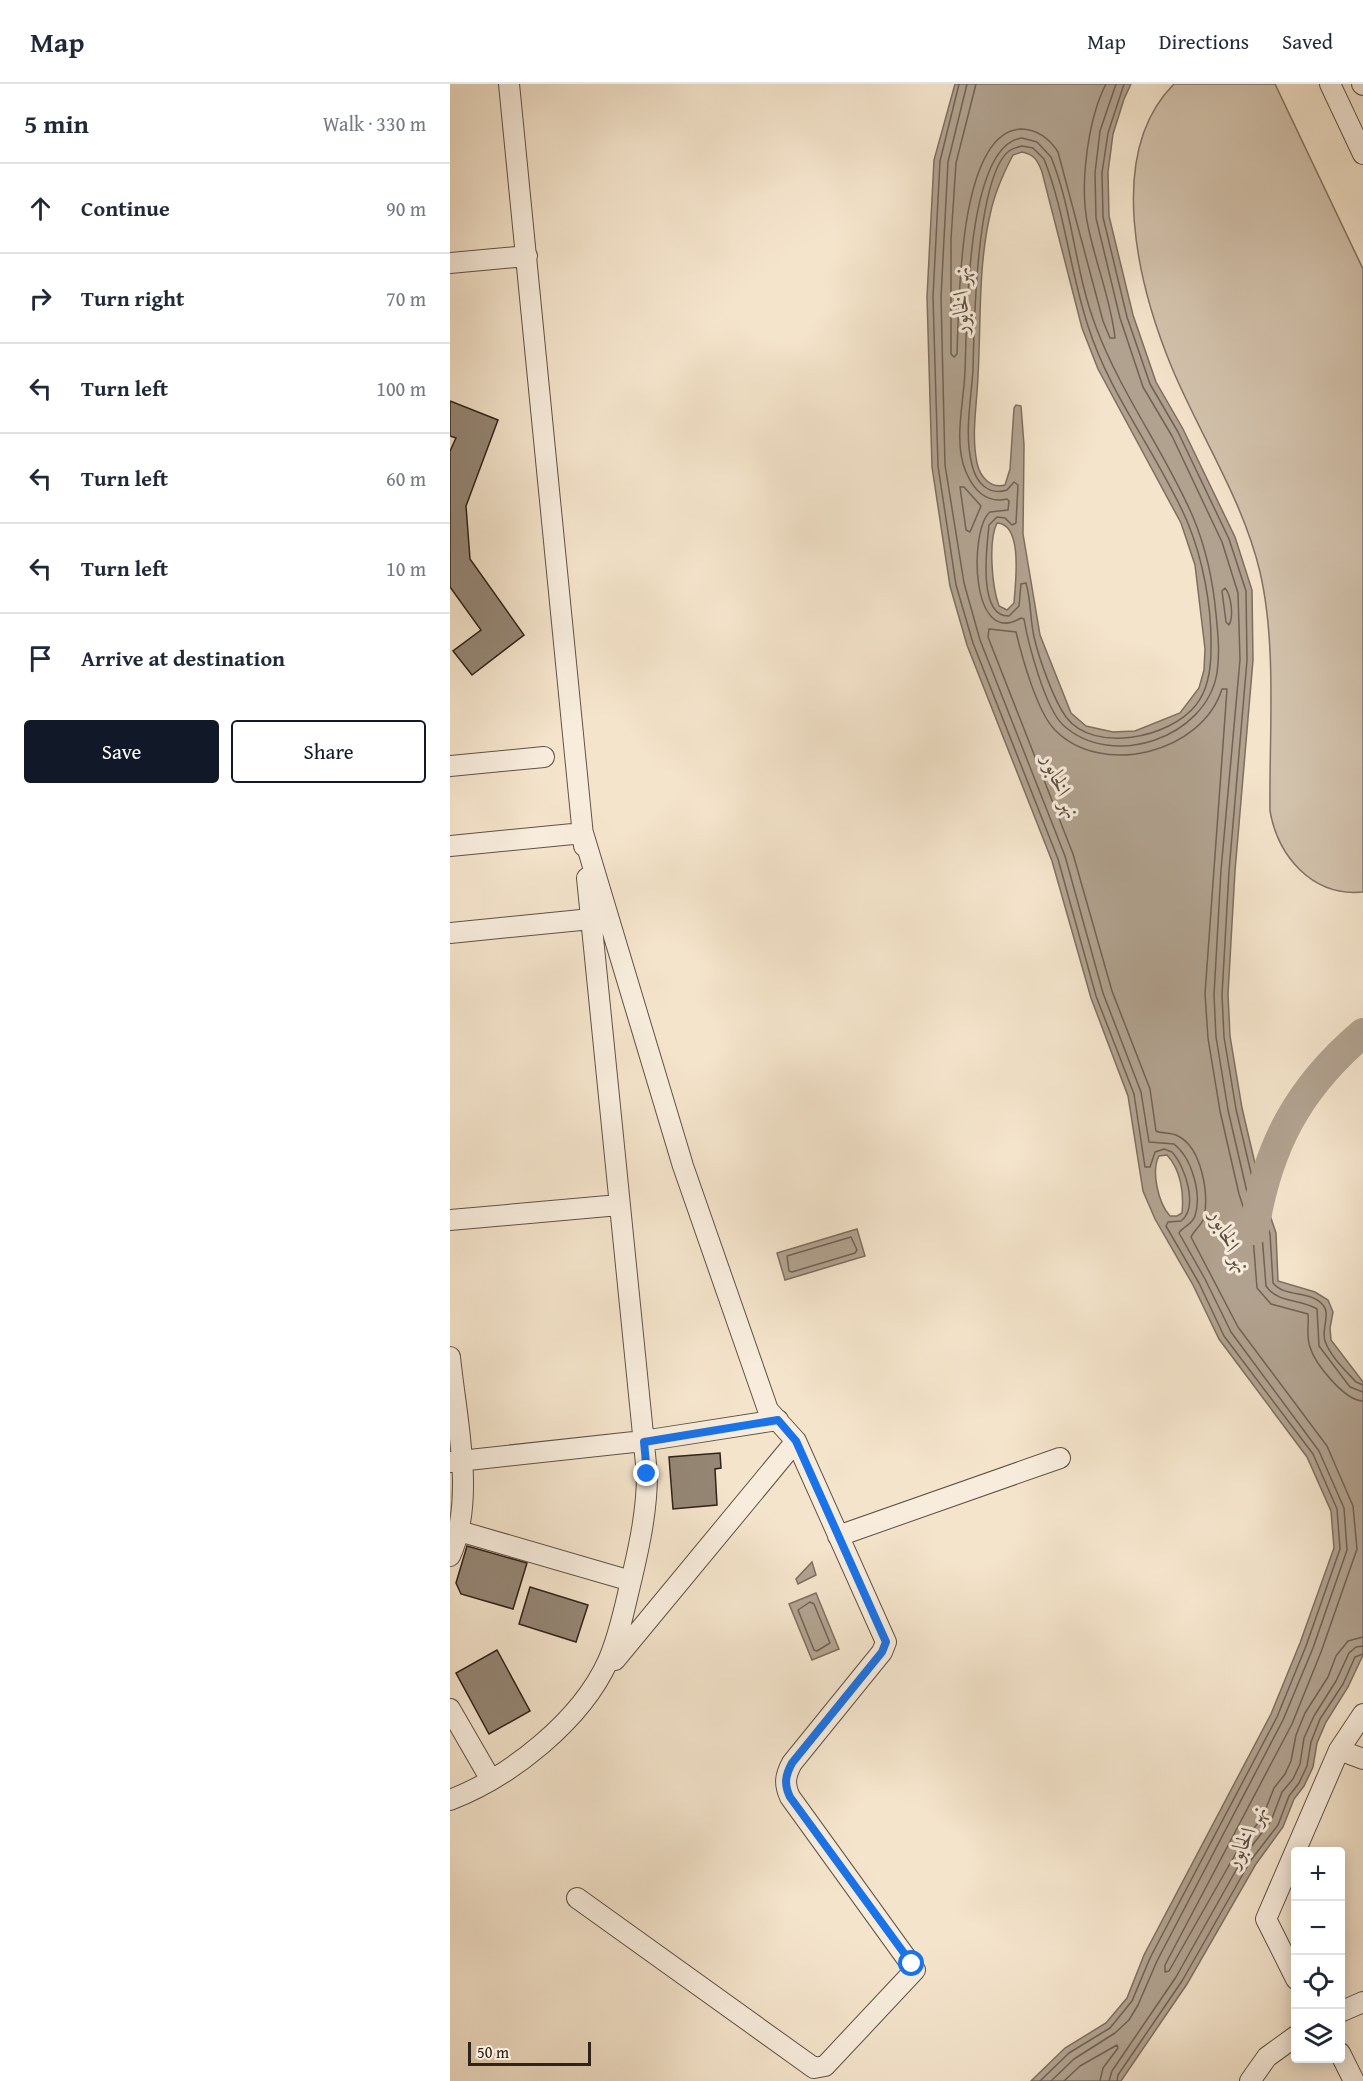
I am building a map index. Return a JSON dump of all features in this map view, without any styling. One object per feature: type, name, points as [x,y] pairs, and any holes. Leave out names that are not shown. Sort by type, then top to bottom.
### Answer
[{"type":"street","points":[[509,84],[644,1442],[647,1494],[631,1581],[616,1640],[607,1663],[590,1690]]},
{"type":"street","points":[[1330,84],[1363,154]]},
{"type":"street","points":[[450,263],[527,256]]},
{"type":"street","points":[[450,766],[544,757]]},
{"type":"street","points":[[450,846],[583,833]]},
{"type":"street","points":[[577,1898],[814,2068],[825,2066],[914,1972],[914,1967],[790,1797],[785,1786],[786,1774],[792,1763],[882,1652],[886,1642],[796,1441],[768,1410],[683,1166],[583,833]]},
{"type":"street","points":[[450,933],[591,919]]},
{"type":"street","points":[[450,1220],[619,1205]]},
{"type":"street","points":[[450,1357],[455,1462],[464,1502],[459,1531],[450,1556]]},
{"type":"street","points":[[455,1462],[644,1442],[778,1420]]},
{"type":"street","points":[[450,1800],[491,1780],[546,1739],[590,1690],[796,1441]]},
{"type":"street","points":[[838,1536],[1060,1458]]},
{"type":"street","points":[[459,1531],[631,1581]]},
{"type":"street","points":[[450,1709],[491,1780]]},
{"type":"street","points":[[1291,1969],[1266,1919],[1339,1750],[1363,1714]]},
{"type":"street","points":[[1339,1750],[1363,1759]]},
{"type":"street","points":[[1345,2010],[1363,2002]]},
{"type":"street","points":[[1250,2081],[1267,2057],[1291,2040]]},
{"type":"street","points":[[1345,2062],[1354,2081]]},
{"type":"shaded area","points":[[1174,84],[1275,84],[1363,269],[1363,892],[1345,892],[1328,888],[1313,880],[1289,858],[1274,828],[1270,811],[1269,629],[1260,572],[1232,493],[1172,368],[1149,300],[1134,222],[1134,184],[1140,147],[1152,113]]},
{"type":"water","name":"نهر الخابور","points":[[955,84],[1131,84],[1113,134],[1108,172],[1109,216],[1133,315],[1156,382],[1183,429],[1235,537],[1252,590],[1253,660],[1235,871],[1228,994],[1230,1036],[1242,1108],[1261,1189],[1276,1233],[1278,1281],[1315,1292],[1328,1300],[1333,1312],[1330,1328],[1331,1340],[1363,1382],[1363,1655],[1348,1687],[1326,1722],[1317,1743],[1313,1767],[1304,1786],[1294,1799],[1283,1827],[1256,1864],[1187,1984],[1121,2081],[1031,2081],[1065,2048],[1106,2023],[1127,1998],[1144,1955],[1271,1714],[1300,1643],[1334,1548],[1331,1511],[1307,1457],[1219,1339],[1193,1285],[1155,1219],[1143,1191],[1128,1096],[1091,998],[1052,861],[967,645],[950,586],[932,467],[927,297],[934,160]],"holes":[[[1022,152],[1030,154],[1042,172],[1082,328],[1098,369],[1181,523],[1195,565],[1205,649],[1204,670],[1199,688],[1180,713],[1135,731],[1113,732],[1086,726],[1071,713],[1040,635],[1023,534],[1024,445],[1021,406],[1016,405],[1014,408],[1010,469],[1005,485],[995,485],[987,481],[977,463],[974,430],[983,255],[996,192],[1013,155]],[[997,523],[1006,526],[1015,544],[1014,603],[1007,610],[999,606],[994,588],[992,564],[994,531]],[[1167,1155],[1176,1168],[1182,1190],[1183,1205],[1182,1213],[1177,1216],[1170,1216],[1159,1195],[1156,1178],[1159,1156]]]},
{"type":"water","points":[[857,1229],[865,1256],[785,1280],[777,1253]]},
{"type":"water","points":[[812,1562],[816,1575],[798,1584],[796,1579]]},
{"type":"water","points":[[816,1593],[839,1649],[812,1660],[789,1604]]},
{"type":"building","points":[[450,401],[498,420],[466,506],[470,559],[524,635],[472,675],[453,651],[481,630],[450,587],[450,451],[456,438],[450,436]]},
{"type":"building","points":[[720,1453],[721,1468],[715,1469],[717,1505],[673,1509],[669,1457]]},
{"type":"building","points":[[467,1546],[527,1563],[513,1609],[461,1594],[456,1583]]},
{"type":"building","points":[[530,1587],[588,1605],[576,1642],[519,1624]]},
{"type":"building","points":[[497,1650],[530,1711],[489,1734],[456,1673]]},
{"type":"waterway","points":[[1254,1230],[1267,1172],[1289,1121],[1320,1075],[1363,1033]]},
{"type":"route","points":[[647,1474],[644,1442],[778,1420],[796,1441],[886,1642],[882,1652],[792,1763],[786,1774],[785,1786],[790,1797],[912,1964]]}]
